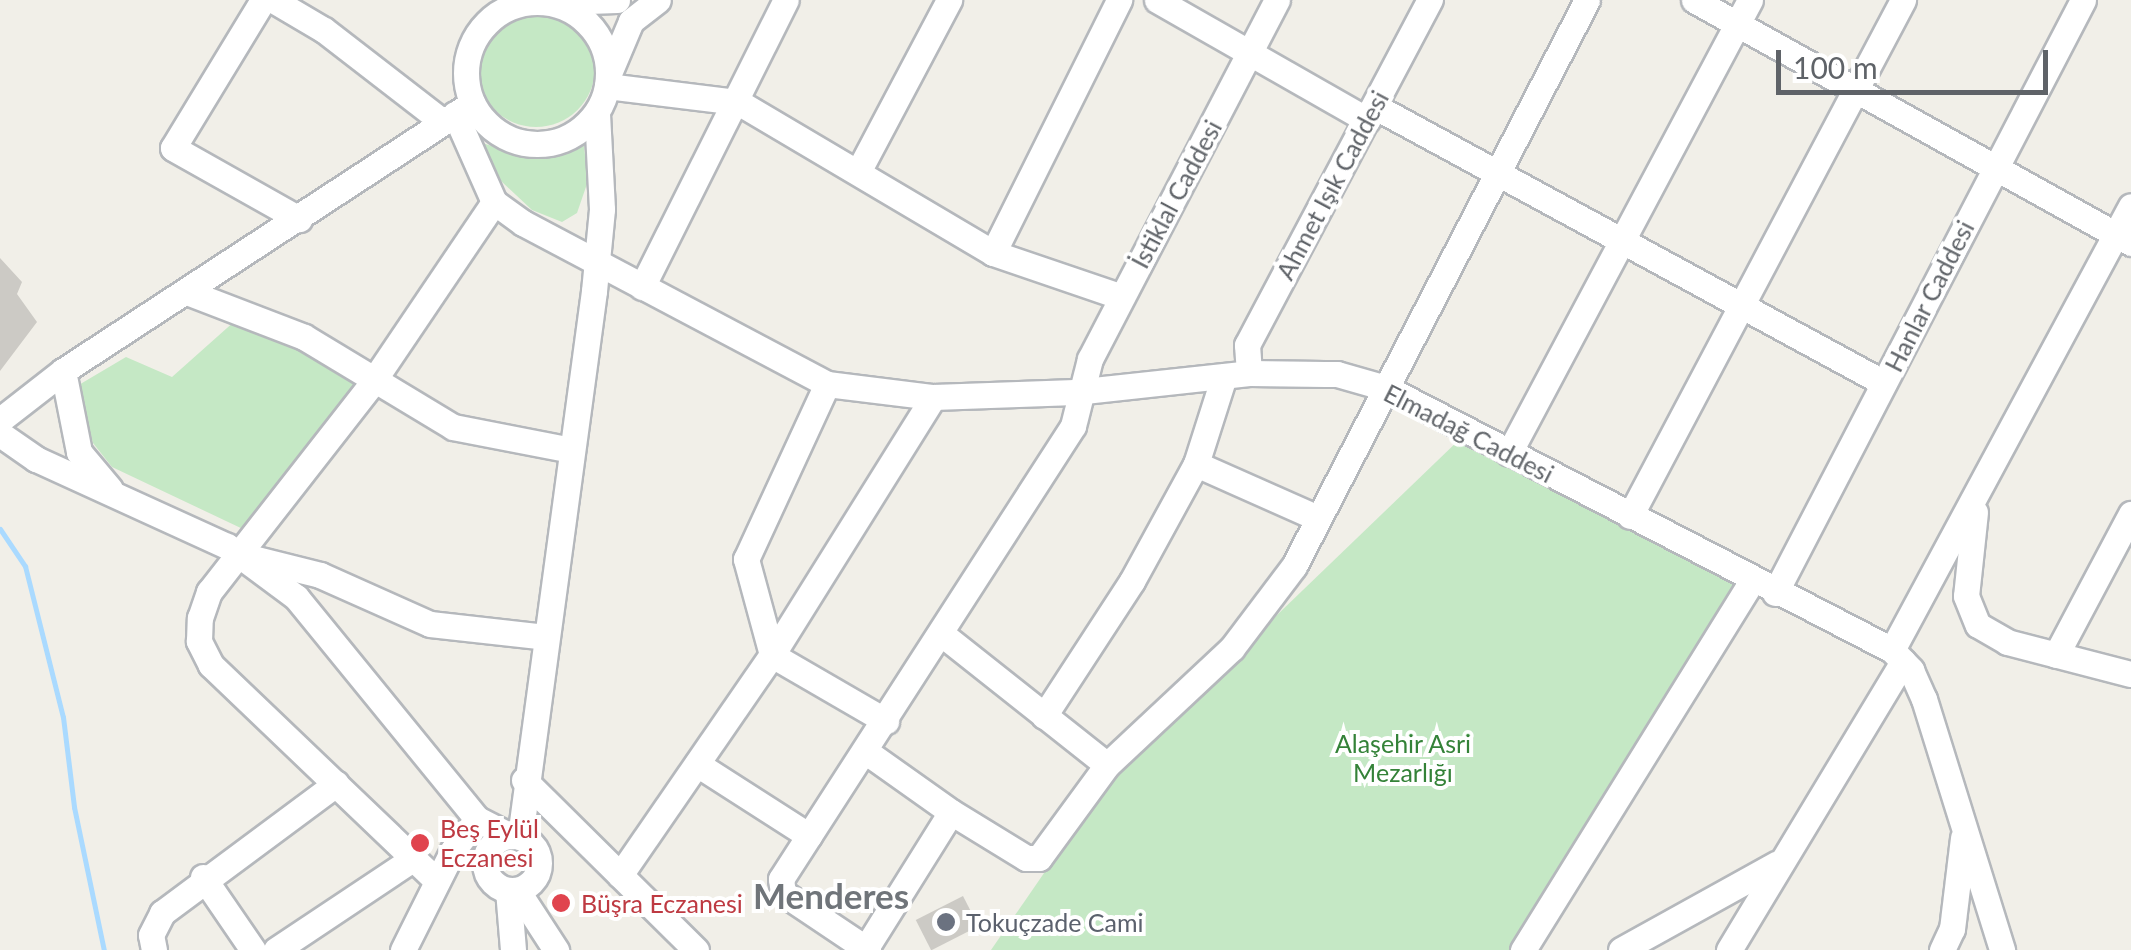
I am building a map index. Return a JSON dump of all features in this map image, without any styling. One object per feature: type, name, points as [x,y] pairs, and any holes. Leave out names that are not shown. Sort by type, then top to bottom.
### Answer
[{"type":"street","points":[[264,0],[173,148],[299,219]]},
{"type":"street","points":[[273,0],[457,113],[501,135],[542,144],[582,128],[596,112],[629,7]]},
{"type":"street","points":[[438,881],[211,665],[199,641],[209,592],[375,379],[494,202],[457,113],[473,43],[495,14],[523,2],[629,7],[658,0]]},
{"type":"street","points":[[642,287],[786,0]]},
{"type":"street","points":[[858,172],[949,0]]},
{"type":"street","points":[[992,253],[1119,0]]},
{"type":"street","points":[[1157,0],[1496,175],[1884,383]]},
{"type":"street","name":"İstiklal Caddesi","points":[[867,949],[783,893],[781,878],[943,635],[1073,426],[1081,391],[1122,298],[1278,0]]},
{"type":"street","name":"Ahmet Işık Caddesi","points":[[1044,716],[1132,581],[1196,464],[1247,344],[1430,0]]},
{"type":"street","points":[[866,751],[951,812],[1026,858],[1039,858],[1107,765],[1232,648],[1270,602],[1318,518],[1588,0]]},
{"type":"street","points":[[1694,0],[1744,12],[1857,86],[2123,239]]},
{"type":"street","points":[[1630,516],[1903,0]]},
{"type":"street","name":"Hanlar Caddesi","points":[[1776,592],[2083,0]]},
{"type":"street","points":[[523,2],[561,5],[590,26],[606,57],[607,84]]},
{"type":"street","points":[[1509,452],[1744,12]]},
{"type":"street","points":[[607,84],[738,102],[992,253],[1122,298]]},
{"type":"street","points":[[516,837],[596,263],[596,112]]},
{"type":"street","points":[[0,420],[63,371],[457,113]]},
{"type":"street","name":"Elmadağ Caddesi","points":[[494,202],[596,263],[827,384],[933,397],[1081,391],[1236,375],[1337,374],[1386,388],[1897,656]]},
{"type":"street","points":[[1728,950],[1897,656],[1979,487],[2123,239],[2131,206]]},
{"type":"street","points":[[187,292],[304,337],[453,426],[572,450]]},
{"type":"street","points":[[63,371],[79,452],[114,492]]},
{"type":"street","points":[[827,384],[746,558],[772,655],[886,721]]},
{"type":"street","points":[[620,875],[772,655],[933,397]]},
{"type":"street","points":[[0,434],[36,459],[114,492],[237,554],[296,597],[346,652],[477,819],[492,881],[512,890],[553,944]]},
{"type":"street","points":[[1196,464],[1318,518]]},
{"type":"street","points":[[1979,487],[1965,562],[1966,596],[1978,626],[2007,642],[2131,674]]},
{"type":"street","points":[[2056,655],[2131,514]]},
{"type":"street","points":[[237,554],[320,575],[430,624],[545,637]]},
{"type":"street","points":[[1523,950],[1752,580]]},
{"type":"street","points":[[943,635],[1107,765]]},
{"type":"street","points":[[1897,656],[1924,699],[1987,904],[2007,950]]},
{"type":"street","points":[[697,764],[809,836]]},
{"type":"street","points":[[524,780],[696,950]]},
{"type":"street","points":[[154,950],[151,935],[162,913],[203,877],[336,784]]},
{"type":"street","points":[[867,949],[951,812]]},
{"type":"street","points":[[477,819],[516,837],[538,854],[538,873],[553,944]]},
{"type":"street","points":[[404,950],[438,881],[477,819]]},
{"type":"street","points":[[1947,939],[1964,830]]},
{"type":"street","points":[[486,864],[496,842],[516,837]]},
{"type":"street","points":[[276,950],[414,858]]},
{"type":"street","points":[[1621,950],[1783,860]]},
{"type":"street","points":[[512,890],[538,873]]},
{"type":"street","points":[[203,877],[253,950]]},
{"type":"street","points":[[512,890],[513,950]]},
{"type":"street","points":[[1947,939],[1987,904]]},
{"type":"green space","points":[[536,9],[559,14],[578,26],[590,45],[595,68],[590,91],[578,110],[559,122],[536,127],[513,122],[494,110],[482,91],[477,68],[482,45],[494,26],[513,14]]},
{"type":"green space","points":[[476,141],[530,158],[584,146],[588,181],[577,213],[562,222],[532,210],[500,180]]},
{"type":"green space","points":[[236,320],[340,363],[353,376],[355,389],[245,530],[112,467],[93,443],[77,386],[126,357],[172,377]]},
{"type":"green space","name":"Alaşehir Asri Mezarlığı","points":[[1463,436],[1737,581],[1510,950],[991,950],[1113,773]]},
{"type":"building","points":[[0,258],[22,282],[17,294],[37,322],[0,371]]},
{"type":"building","name":"Tokuçzade Cami","points":[[963,896],[978,926],[931,950],[916,920]]},
{"type":"waterway","points":[[0,529],[25,566],[63,717],[74,807],[104,950]]},
{"type":"place","name":"Beş Eylül Eczanesi","points":[[420,843]]},
{"type":"place","name":"Büşra Eczanesi","points":[[561,903]]},
{"type":"place","name":"Tokuçzade Cami","points":[[946,922]]},
{"type":"district","name":"Menderes","points":[[831,895]]}]
